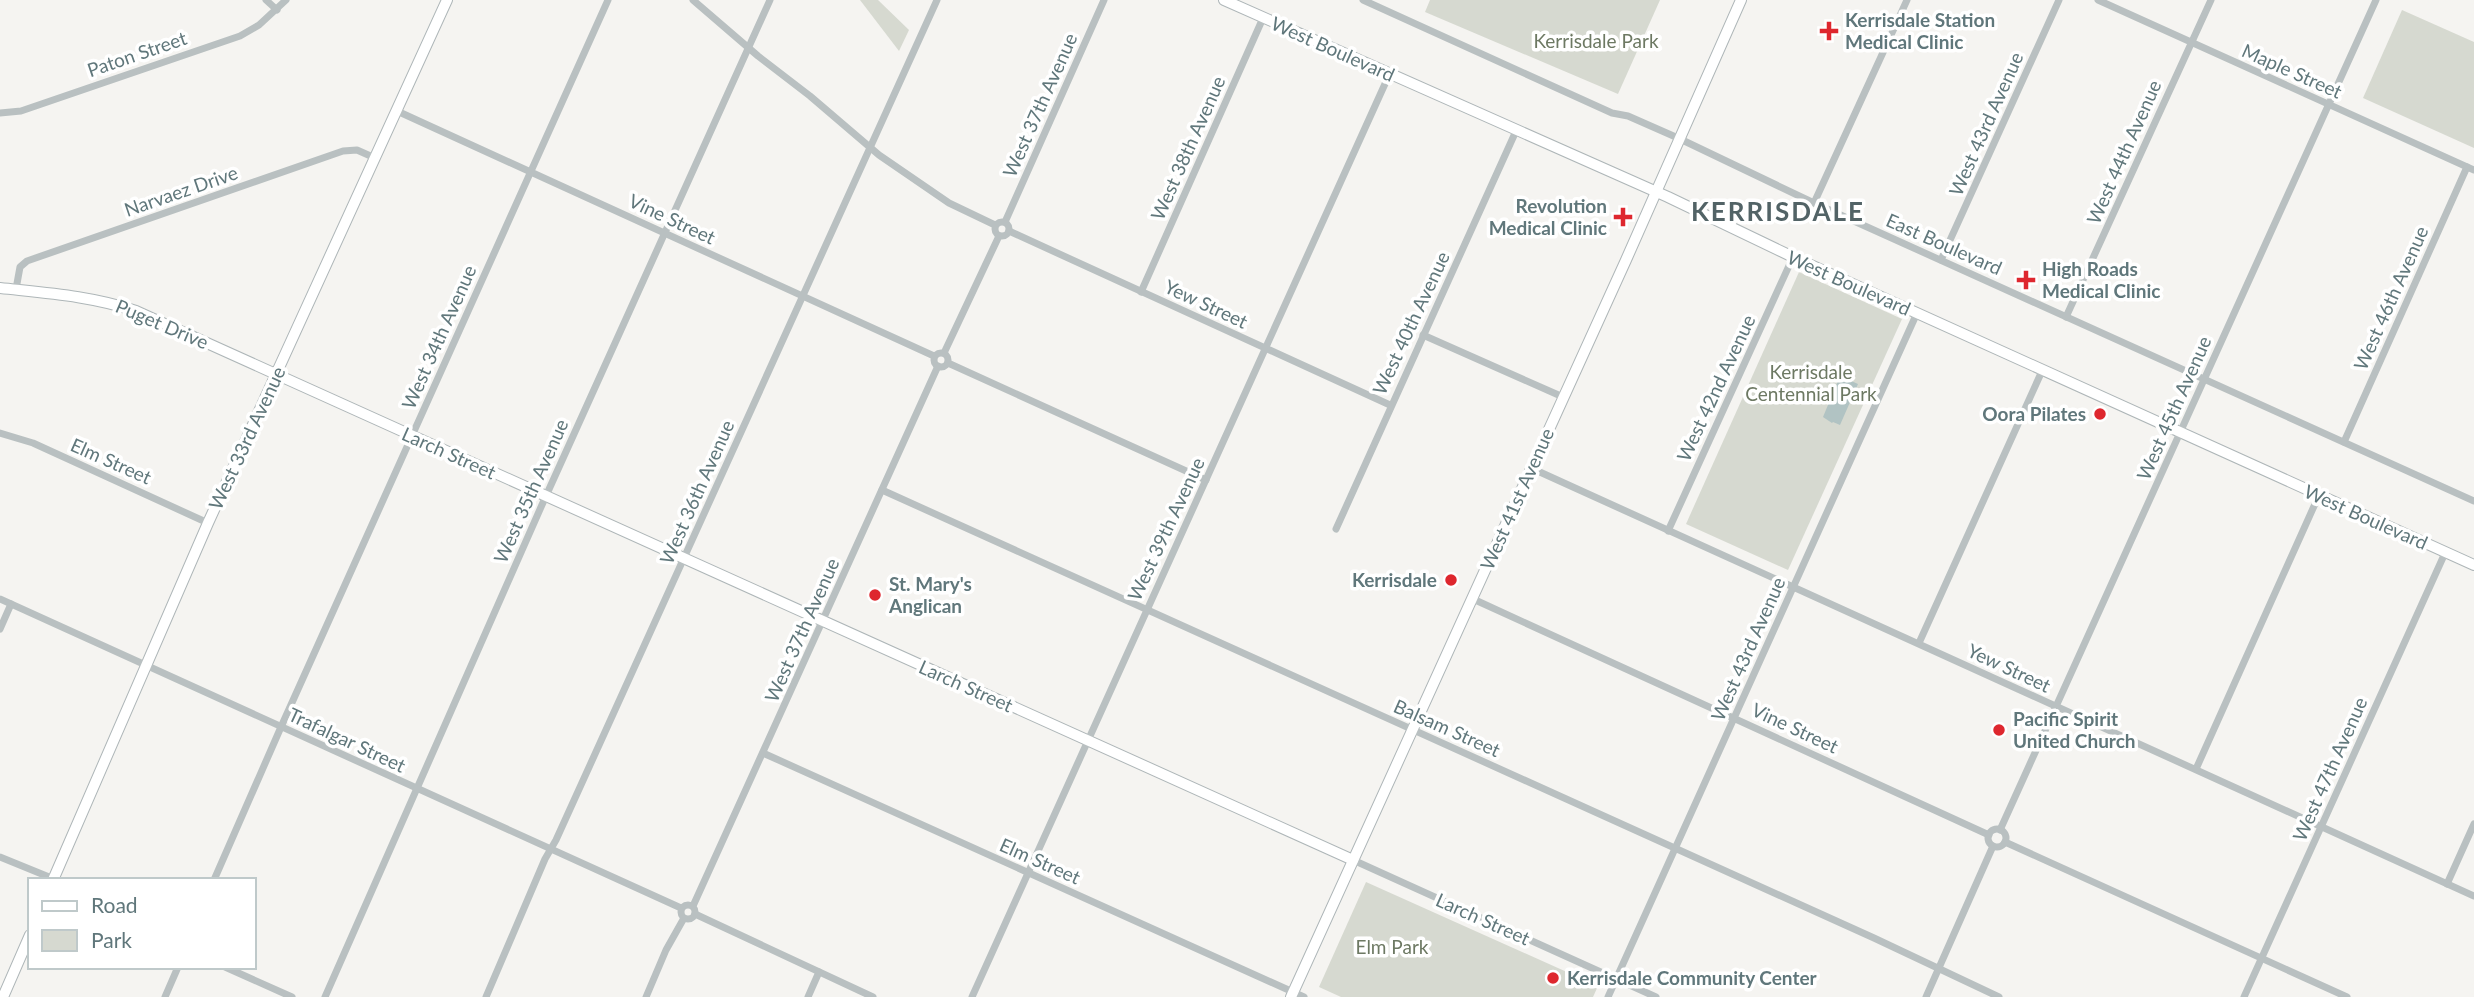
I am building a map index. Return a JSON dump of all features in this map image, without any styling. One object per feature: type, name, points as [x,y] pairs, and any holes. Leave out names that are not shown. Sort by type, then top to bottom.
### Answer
[{"type":"street","points":[[266,0],[277,10]]},
{"type":"street","name":"Paton Street","points":[[0,113],[21,111],[240,36],[277,10],[286,0]]},
{"type":"street","name":"West 33rd Avenue","points":[[53,878],[208,523],[447,0]]},
{"type":"street","name":"West 34th Avenue","points":[[215,878],[608,0]]},
{"type":"street","points":[[693,0],[870,148],[948,203],[995,225]]},
{"type":"street","name":"West 35th Avenue","points":[[325,997],[415,788],[771,0]]},
{"type":"street","name":"West 36th Avenue","points":[[486,997],[937,0]]},
{"type":"street","name":"West 37th Avenue","points":[[1005,222],[1104,0]]},
{"type":"street","name":"West Boulevard","points":[[1224,0],[1655,192],[2474,565]]},
{"type":"street","name":"East Boulevard","points":[[1363,0],[1612,113],[1628,116],[1678,138],[1814,203],[2472,500]]},
{"type":"street","name":"West 41st Avenue","points":[[1296,995],[1353,860],[1741,0]]},
{"type":"street","points":[[1814,203],[1907,0]]},
{"type":"street","name":"West 43rd Avenue","points":[[1941,260],[2059,0]]},
{"type":"street","name":"Maple Street","points":[[2098,0],[2471,169]]},
{"type":"street","name":"West 44th Avenue","points":[[2066,317],[2211,0]]},
{"type":"street","name":"West 45th Avenue","points":[[2000,830],[2376,0]]},
{"type":"street","name":"West 38th Avenue","points":[[1141,292],[1263,18]]},
{"type":"street","name":"West 39th Avenue","points":[[972,997],[1389,75]]},
{"type":"street","name":"Vine Street","points":[[397,111],[934,356]]},
{"type":"street","name":"West 40th Avenue","points":[[1336,528],[1516,131]]},
{"type":"street","name":"Narvaez Drive","points":[[16,289],[20,267],[27,261],[342,151],[357,150],[375,158]]},
{"type":"street","name":"West 46th Avenue","points":[[2344,442],[2471,169]]},
{"type":"street","points":[[995,225],[1005,222],[1009,226],[1005,236],[999,236]]},
{"type":"street","points":[[995,225],[999,236]]},
{"type":"street","name":"Yew Street","points":[[1009,231],[1390,405]]},
{"type":"street","points":[[944,353],[999,236]]},
{"type":"street","name":"West 42nd Avenue","points":[[1668,531],[1793,257]]},
{"type":"street","name":"Puget Drive","points":[[0,288],[109,302],[136,311],[276,375]]},
{"type":"street","name":"West 43rd Avenue","points":[[1608,997],[1917,313]]},
{"type":"street","points":[[1423,335],[1563,397]]},
{"type":"street","points":[[944,353],[948,357],[948,363],[944,367],[938,366],[934,362],[934,356],[944,353]]},
{"type":"street","points":[[948,363],[1206,480]]},
{"type":"street","name":"West 37th Avenue","points":[[694,910],[938,366]]},
{"type":"street","points":[[1919,643],[2042,370]]},
{"type":"street","name":"Larch Street","points":[[276,375],[1656,997]]},
{"type":"street","name":"Elm Street","points":[[0,433],[33,443],[208,523]]},
{"type":"street","name":"Yew Street","points":[[1531,468],[2474,896]]},
{"type":"street","name":"Balsam Street","points":[[882,490],[1999,997]]},
{"type":"street","points":[[2472,500],[2474,490]]},
{"type":"street","points":[[2196,769],[2319,495]]},
{"type":"street","name":"West 47th Avenue","points":[[2244,997],[2445,553]]},
{"type":"street","name":"Trafalgar Street","points":[[0,599],[681,908]]},
{"type":"street","name":"Vine Street","points":[[1472,599],[1989,835]]},
{"type":"street","points":[[0,629],[11,604]]},
{"type":"street","name":"Elm Street","points":[[763,753],[1296,995]]},
{"type":"street","points":[[2447,884],[2474,824]]},
{"type":"street","points":[[1993,830],[2000,830],[2005,835],[2005,842],[2000,846],[1993,846],[1988,841],[1989,835],[1993,830]]},
{"type":"street","points":[[2005,842],[2347,997]]},
{"type":"street","points":[[1926,997],[1993,846]]},
{"type":"street","points":[[0,857],[51,878]]},
{"type":"street","points":[[694,910],[690,919],[681,914],[681,908],[686,904],[873,997]]},
{"type":"street","points":[[646,997],[666,950],[684,918]]},
{"type":"street","points":[[3,997],[28,940]]},
{"type":"street","points":[[166,997],[177,969]]},
{"type":"street","points":[[229,969],[292,997]]},
{"type":"street","points":[[808,997],[819,972]]},
{"type":"green space","points":[[860,0],[878,0],[909,30],[899,51]]},
{"type":"green space","name":"Kerrisdale Park","points":[[1430,0],[1660,0],[1618,94],[1425,12]]},
{"type":"green space","points":[[2402,10],[2474,42],[2474,148],[2363,98]]},
{"type":"green space","name":"Kerrisdale Centennial Park","points":[[1799,272],[1902,319],[1788,570],[1686,524]]},
{"type":"green space","name":"Elm Park","points":[[1366,882],[1598,986],[1593,997],[1341,997],[1319,987]]},
{"type":"shaded area","points":[[1840,376],[1858,384],[1840,425],[1823,417]]},
{"type":"place","name":"Kerrisdale Station Medical Clinic","points":[[1829,31]]},
{"type":"place","name":"Revolution Medical Clinic","points":[[1623,217]]},
{"type":"place","name":"High Roads Medical Clinic","points":[[2026,280]]},
{"type":"place","name":"Oora Pilates","points":[[2100,414]]},
{"type":"place","name":"Kerrisdale","points":[[1451,580]]},
{"type":"place","name":"St. Mary's Anglican","points":[[875,595]]},
{"type":"place","name":"Pacific Spirit United Church","points":[[1999,730]]},
{"type":"place","name":"Kerrisdale Community Center","points":[[1553,978]]},
{"type":"district","name":"KERRISDALE","points":[[1778,212]]}]
